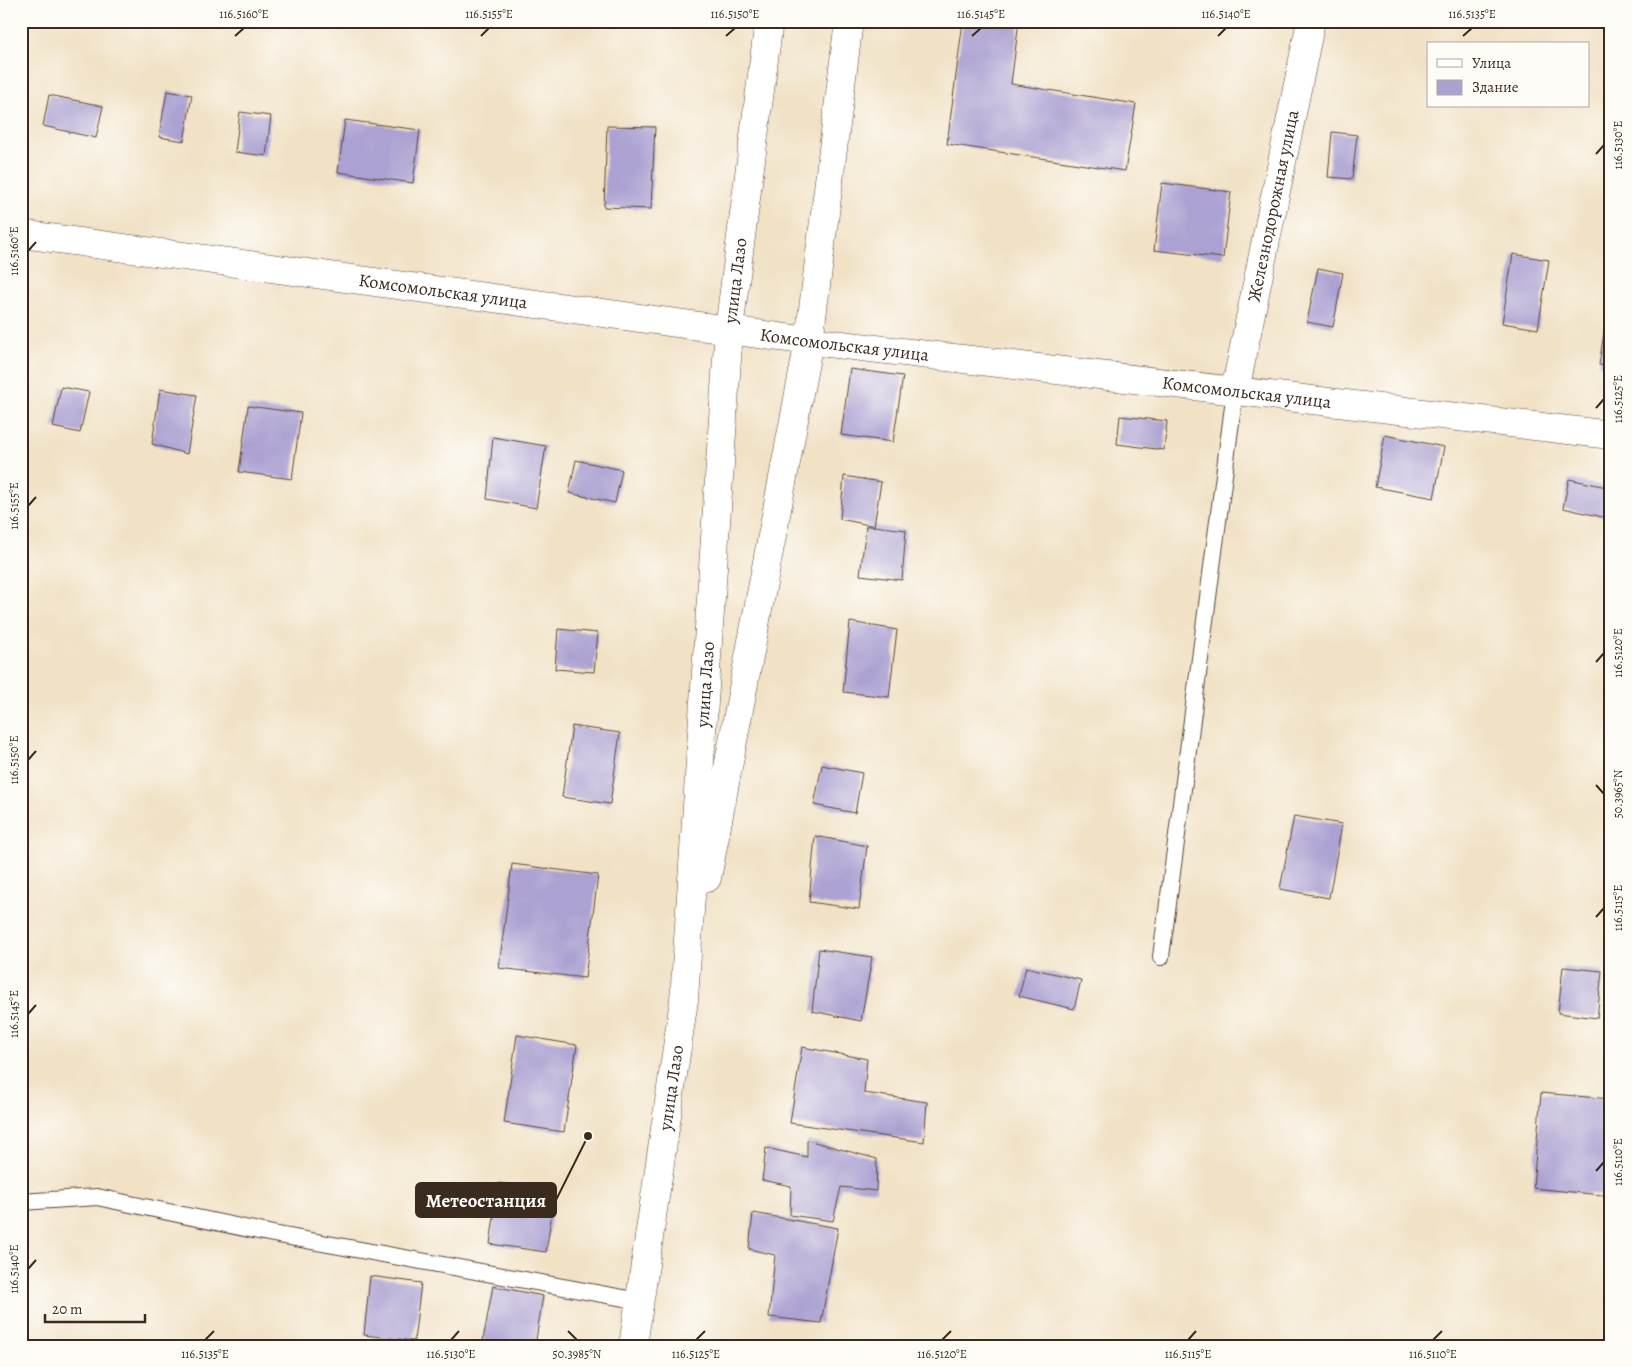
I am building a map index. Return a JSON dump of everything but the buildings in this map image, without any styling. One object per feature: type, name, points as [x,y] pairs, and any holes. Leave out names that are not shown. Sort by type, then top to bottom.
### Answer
[{"type":"street","name":"улица Лазо","points":[[633,1346],[684,1000],[729,329],[769,21]]},
{"type":"street","points":[[684,1000],[808,340],[849,21]]},
{"type":"street","name":"Железнодорожная улица","points":[[1235,391],[1311,21]]},
{"type":"street","name":"Комсомольская улица","points":[[21,234],[808,340],[1611,435]]},
{"type":"lane","points":[[1162,956],[1235,391]]},
{"type":"lane","points":[[21,1202],[97,1197],[273,1234],[640,1301]]},
{"type":"place","name":"Метеостанция","points":[[588,1136]]}]
